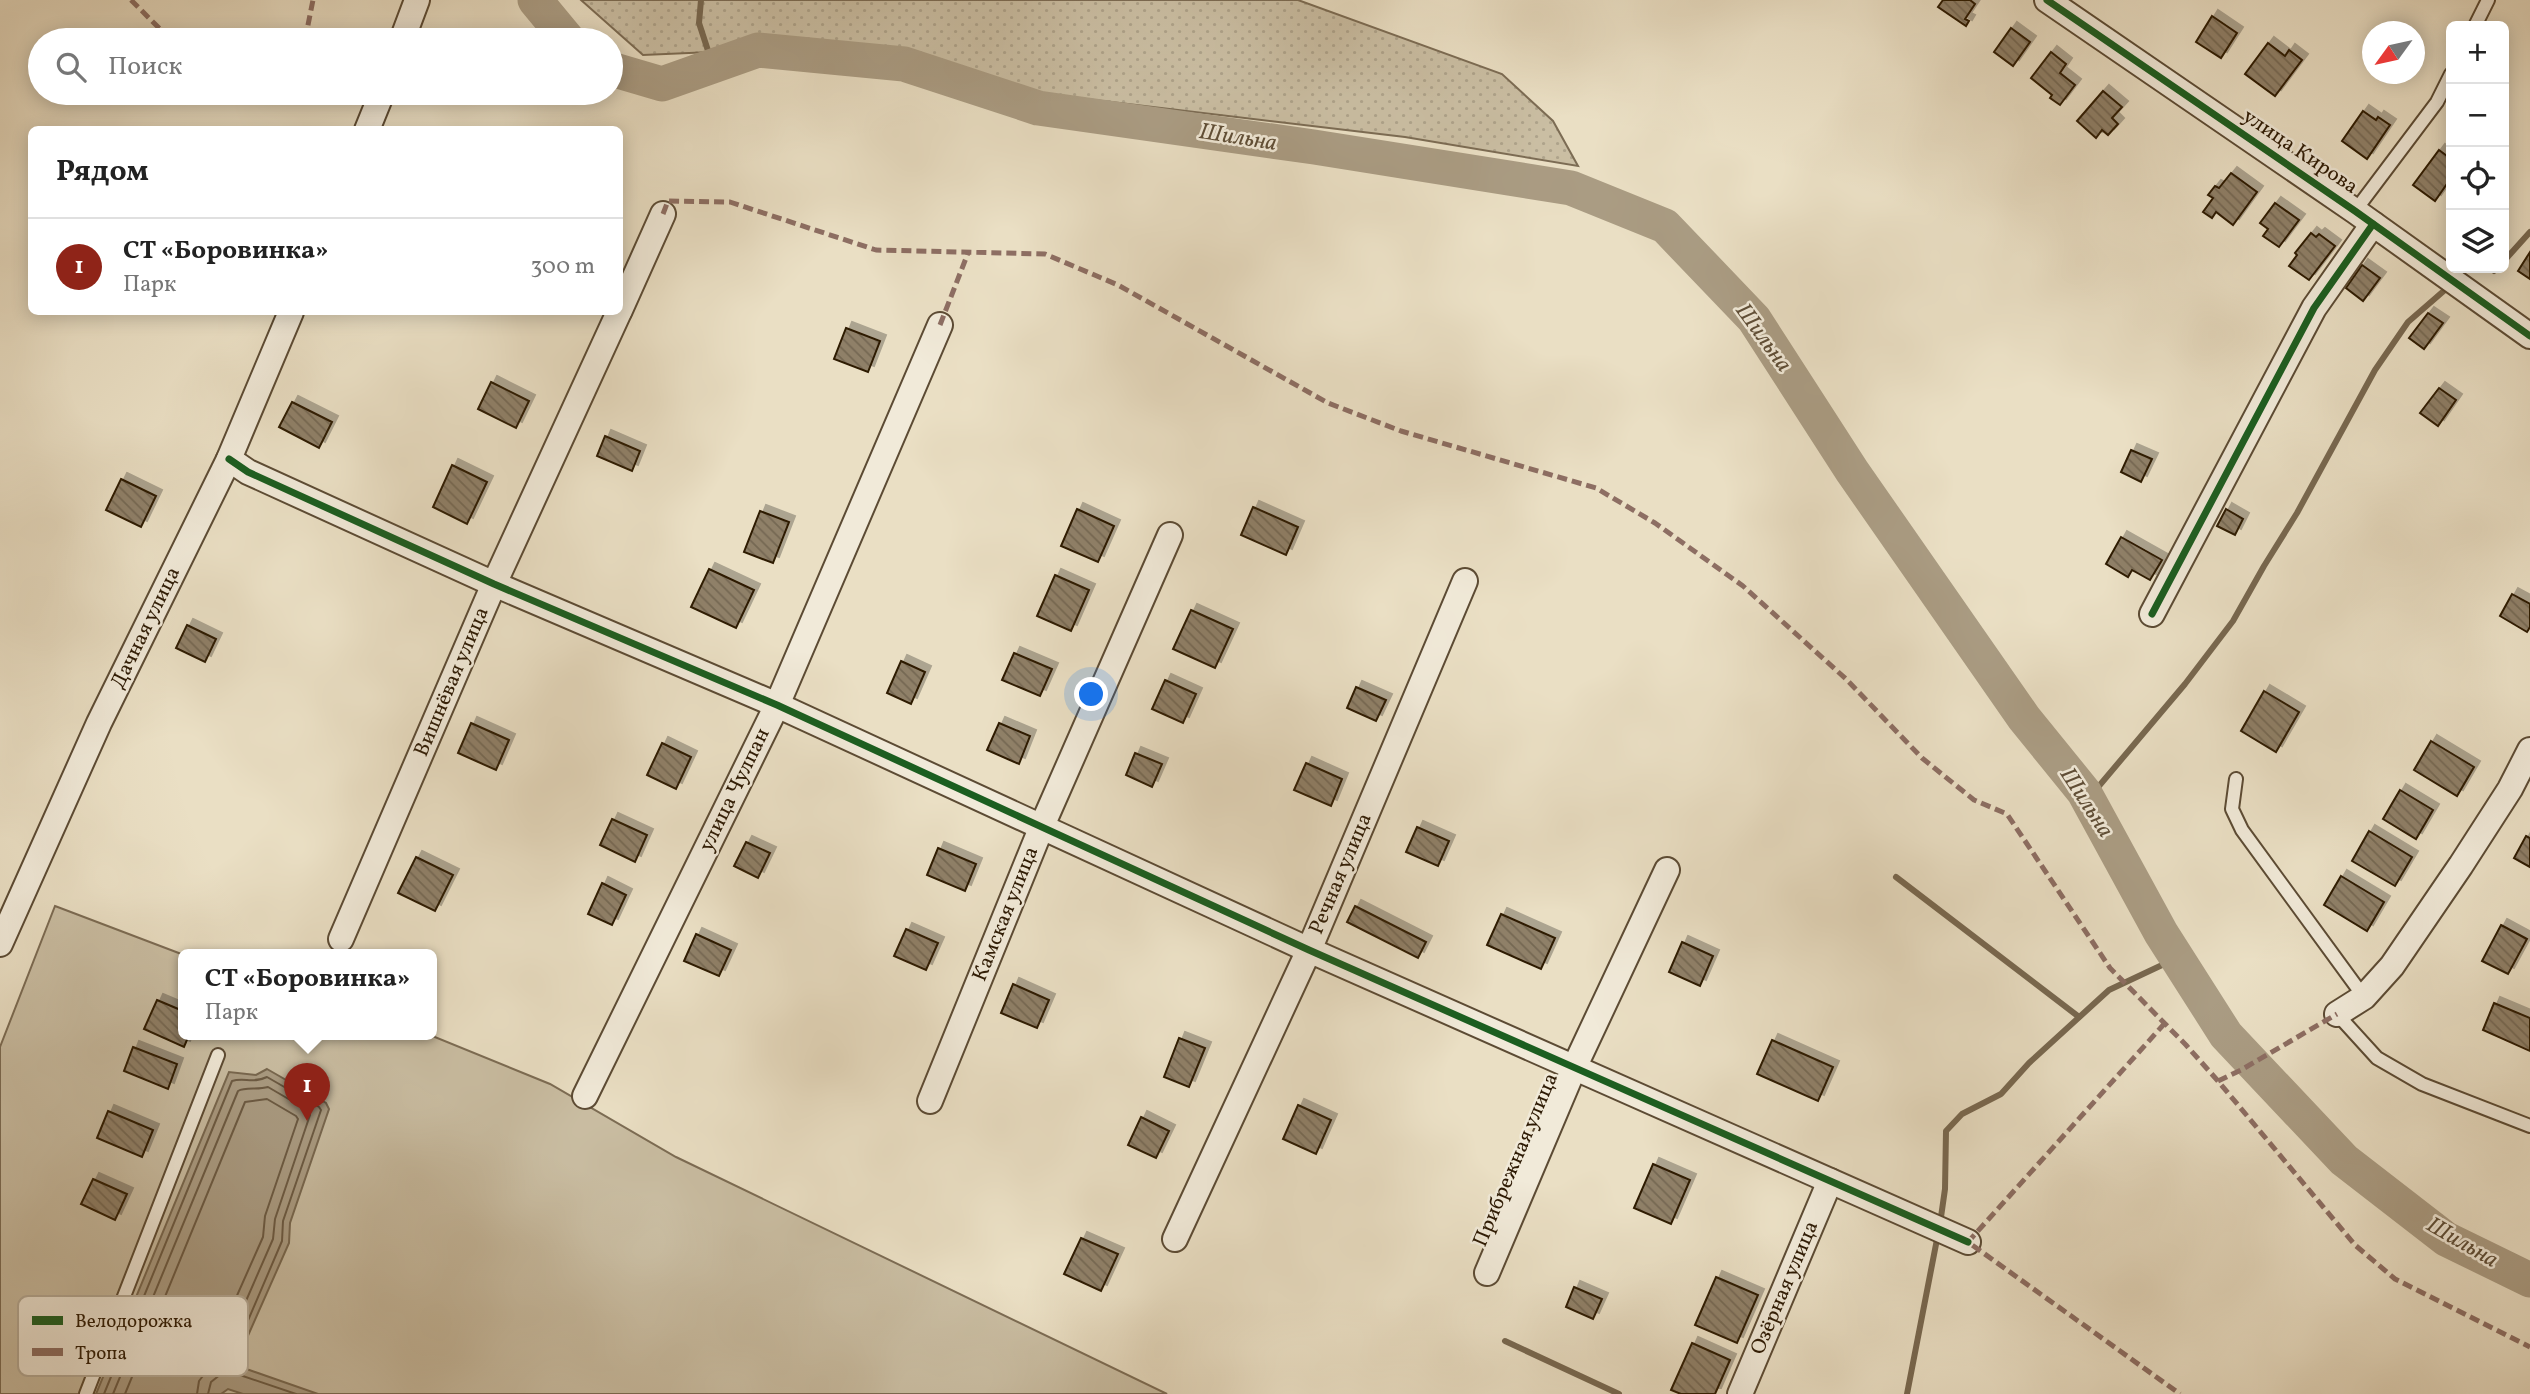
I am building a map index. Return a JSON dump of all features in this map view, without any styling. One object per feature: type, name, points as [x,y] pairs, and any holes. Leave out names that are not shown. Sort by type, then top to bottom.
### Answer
[{"type":"street","points":[[406,28],[417,0]]},
{"type":"street","name":"улица Кирова","points":[[2048,0],[2364,217],[2530,336]]},
{"type":"street","points":[[369,126],[377,105]]},
{"type":"street","name":"Вишнёвая улица","points":[[623,302],[663,214]]},
{"type":"street","points":[[2152,614],[2364,217]]},
{"type":"street","name":"Дачная улица","points":[[0,944],[100,723],[229,459],[290,315]]},
{"type":"street","name":"Вишнёвая улица","points":[[341,939],[494,584],[617,315]]},
{"type":"street","name":"улица Чулпан","points":[[585,1096],[777,705],[940,325]]},
{"type":"street","points":[[229,459],[248,472],[494,584],[777,705],[1309,950],[1968,1242]]},
{"type":"street","name":"Камская улица","points":[[930,1101],[1042,826],[1170,536]]},
{"type":"street","name":"Речная улица","points":[[1175,1239],[1309,950],[1465,581]]},
{"type":"street","points":[[2337,1014],[2364,997],[2392,966],[2430,914],[2510,789],[2530,750]]},
{"type":"street","name":"Прибрежная улица","points":[[1487,1273],[1574,1068],[1667,870]]},
{"type":"street","name":"Озёрная улица","points":[[1740,1394],[1830,1181]]},
{"type":"lane","points":[[2478,21],[2488,0]]},
{"type":"lane","points":[[2364,217],[2446,84]]},
{"type":"lane","points":[[2236,779],[2232,809],[2242,830],[2364,997]]},
{"type":"lane","points":[[2337,1014],[2376,1058],[2422,1084],[2530,1126]]},
{"type":"lane","points":[[124,1296],[218,1055]]},
{"type":"lane","points":[[86,1394],[93,1376]]},
{"type":"shaded area","points":[[581,0],[1298,0],[1502,74],[1553,121],[1578,166],[1405,137],[1036,93],[906,55],[758,50],[643,55],[623,37],[623,28],[613,28]]},
{"type":"shaded area","points":[[55,906],[178,953],[178,1040],[437,1040],[437,1038],[550,1084],[676,1157],[1167,1394],[0,1394],[0,1047]]},
{"type":"water","points":[[267,1069],[326,1103],[329,1109],[290,1223],[289,1243],[248,1336],[248,1296],[136,1296],[229,1072],[256,1075]]},
{"type":"water","points":[[248,1370],[318,1394],[243,1394],[228,1389],[221,1394],[96,1394],[103,1376],[248,1376]]},
{"type":"building","points":[[1943,0],[1970,0],[1975,4],[1965,19],[1969,21],[1966,26],[1938,7]]},
{"type":"building","points":[[2212,16],[2237,33],[2221,58],[2196,42]]},
{"type":"building","points":[[2011,28],[2030,42],[2013,66],[1994,52]]},
{"type":"building","points":[[2268,43],[2285,56],[2289,50],[2302,60],[2275,96],[2245,74]]},
{"type":"building","points":[[2051,52],[2066,64],[2060,73],[2075,85],[2060,105],[2031,78]]},
{"type":"building","points":[[2103,91],[2122,107],[2112,118],[2118,124],[2108,135],[2102,130],[2096,138],[2077,121]]},
{"type":"building","points":[[2363,111],[2390,125],[2367,159],[2342,141]]},
{"type":"building","points":[[2439,150],[2446,155],[2446,185],[2435,201],[2413,185]]},
{"type":"building","points":[[2231,173],[2257,192],[2233,225],[2216,212],[2212,218],[2203,212],[2213,198],[2208,195],[2215,186],[2219,188]]},
{"type":"building","points":[[2275,203],[2299,220],[2279,247],[2263,236],[2268,229],[2260,223]]},
{"type":"building","points":[[2311,233],[2316,237],[2319,234],[2335,246],[2309,280],[2289,266],[2297,255],[2295,253]]},
{"type":"building","points":[[2530,252],[2530,279],[2518,271]]},
{"type":"building","points":[[2362,265],[2380,278],[2363,301],[2346,288]]},
{"type":"building","points":[[2428,313],[2443,323],[2424,349],[2409,338]]},
{"type":"building","points":[[846,328],[880,341],[868,372],[834,359]]},
{"type":"building","points":[[491,382],[529,401],[516,428],[478,409]]},
{"type":"building","points":[[2439,388],[2456,400],[2438,426],[2420,413]]},
{"type":"building","points":[[292,402],[332,422],[319,448],[279,427]]},
{"type":"building","points":[[605,436],[640,451],[632,471],[597,456]]},
{"type":"building","points":[[2131,450],[2152,459],[2141,482],[2121,472]]},
{"type":"building","points":[[452,465],[487,482],[467,524],[433,507]]},
{"type":"building","points":[[121,479],[156,496],[141,527],[106,510]]},
{"type":"building","points":[[1253,507],[1298,527],[1286,555],[1241,535]]},
{"type":"building","points":[[1077,509],[1114,526],[1098,562],[1061,546]]},
{"type":"building","points":[[2226,509],[2243,519],[2235,535],[2217,526]]},
{"type":"building","points":[[760,511],[789,522],[773,563],[744,552]]},
{"type":"building","points":[[2121,537],[2162,560],[2150,580],[2132,570],[2128,577],[2106,564]]},
{"type":"building","points":[[709,569],[754,590],[736,628],[691,607]]},
{"type":"building","points":[[1055,575],[1089,590],[1071,631],[1037,616]]},
{"type":"building","points":[[2512,594],[2530,604],[2530,627],[2527,632],[2500,616]]},
{"type":"building","points":[[1191,610],[1233,629],[1215,668],[1173,649]]},
{"type":"building","points":[[187,625],[216,639],[205,662],[176,648]]},
{"type":"building","points":[[1014,653],[1052,669],[1040,696],[1002,680]]},
{"type":"building","points":[[901,661],[925,672],[911,704],[887,693]]},
{"type":"building","points":[[1165,680],[1196,694],[1183,723],[1152,709]]},
{"type":"building","points":[[1356,687],[1386,700],[1376,721],[1347,708]]},
{"type":"building","points":[[2264,691],[2299,712],[2276,752],[2241,731]]},
{"type":"building","points":[[471,723],[509,740],[496,770],[458,753]]},
{"type":"building","points":[[999,723],[1030,736],[1019,764],[987,750]]},
{"type":"building","points":[[2431,741],[2474,767],[2457,796],[2414,770]]},
{"type":"building","points":[[662,743],[691,757],[676,789],[647,775]]},
{"type":"building","points":[[1135,753],[1162,764],[1152,787],[1126,775]]},
{"type":"building","points":[[1306,763],[1342,779],[1331,806],[1294,790]]},
{"type":"building","points":[[2400,790],[2433,810],[2416,839],[2383,819]]},
{"type":"building","points":[[612,819],[647,835],[635,862],[600,845]]},
{"type":"building","points":[[1417,827],[1449,841],[1438,866],[1406,852]]},
{"type":"building","points":[[2369,831],[2412,857],[2395,886],[2352,861]]},
{"type":"building","points":[[2526,836],[2530,838],[2530,867],[2514,858]]},
{"type":"building","points":[[746,842],[770,853],[758,878],[734,866]]},
{"type":"building","points":[[938,848],[976,864],[965,891],[927,875]]},
{"type":"building","points":[[416,857],[453,875],[435,911],[398,893]]},
{"type":"building","points":[[2341,876],[2384,902],[2367,931],[2324,905]]},
{"type":"building","points":[[602,883],[626,895],[612,925],[588,914]]},
{"type":"building","points":[[1355,906],[1426,942],[1418,958],[1347,922]]},
{"type":"building","points":[[1501,914],[1555,938],[1541,969],[1487,945]]},
{"type":"building","points":[[2501,925],[2527,939],[2508,974],[2482,961]]},
{"type":"building","points":[[906,929],[938,943],[926,970],[894,956]]},
{"type":"building","points":[[696,934],[731,950],[719,976],[684,961]]},
{"type":"building","points":[[1682,942],[1713,956],[1700,986],[1669,972]]},
{"type":"building","points":[[1013,984],[1049,1000],[1037,1028],[1001,1013]]},
{"type":"building","points":[[157,1000],[178,1009],[178,1040],[187,1040],[184,1047],[144,1029]]},
{"type":"building","points":[[2494,1003],[2530,1018],[2530,1051],[2483,1030]]},
{"type":"building","points":[[1179,1038],[1205,1048],[1189,1087],[1164,1077]]},
{"type":"building","points":[[1772,1040],[1833,1067],[1818,1101],[1757,1074]]},
{"type":"building","points":[[133,1047],[177,1064],[168,1089],[124,1071]]},
{"type":"building","points":[[1298,1105],[1331,1120],[1316,1154],[1283,1139]]},
{"type":"building","points":[[108,1111],[153,1130],[142,1157],[97,1138]]},
{"type":"building","points":[[1141,1117],[1169,1131],[1156,1158],[1128,1145]]},
{"type":"building","points":[[1653,1164],[1690,1180],[1671,1224],[1634,1208]]},
{"type":"building","points":[[93,1179],[127,1194],[115,1220],[81,1204]]},
{"type":"building","points":[[1081,1238],[1118,1254],[1101,1291],[1064,1274]]},
{"type":"building","points":[[1716,1277],[1758,1295],[1737,1343],[1695,1325]]},
{"type":"building","points":[[1574,1287],[1602,1299],[1593,1319],[1566,1307]]},
{"type":"building","points":[[1692,1343],[1730,1360],[1715,1394],[1681,1394],[1671,1390]]},
{"type":"waterway","name":"Шильна","points":[[535,0],[558,28]]},
{"type":"waterway","points":[[701,0],[699,23],[713,66]]},
{"type":"waterway","name":"Шильна","points":[[623,73],[662,84],[758,50],[904,64],[1038,108],[1314,147],[1571,188],[1665,226],[1754,319],[1852,471],[2024,718],[2084,792],[2161,933],[2226,1035],[2344,1160],[2446,1239],[2530,1280]]},
{"type":"waterway","points":[[2509,255],[2530,232]]},
{"type":"waterway","points":[[2088,799],[2185,684],[2233,621],[2297,513],[2375,370],[2408,322],[2446,289]]},
{"type":"waterway","points":[[1896,877],[2079,1017]]},
{"type":"waterway","points":[[1940,1224],[1945,1189],[1946,1131],[1962,1114],[2001,1094],[2029,1063],[2109,990],[2177,958]]},
{"type":"waterway","points":[[1907,1394],[1938,1234]]},
{"type":"waterway","points":[[1505,1341],[1619,1394]]},
{"type":"marked path","points":[[131,0],[159,28]]},
{"type":"marked path","points":[[307,28],[313,0]]},
{"type":"marked path","points":[[663,214],[668,201],[730,202],[876,250],[1045,254],[1118,285],[1328,403],[1401,431],[1596,488],[1655,523],[1743,586],[1846,679],[1922,758],[1974,800],[2007,814],[2110,968],[2218,1081],[2355,1245],[2395,1279],[2530,1347]]},
{"type":"marked path","points":[[940,325],[968,253]]},
{"type":"marked path","points":[[2218,1081],[2337,1014]]},
{"type":"marked path","points":[[2165,1023],[1968,1242],[2180,1394]]},
{"type":"cycle path","points":[[2047,0],[2355,211],[2530,336]]},
{"type":"cycle path","points":[[2152,614],[2314,308],[2373,224]]},
{"type":"cycle path","points":[[229,459],[248,472],[494,584],[777,705],[1309,950],[1968,1242]]},
{"type":"place","name":"СТ «Боровинка»","points":[[307,1121]]}]
